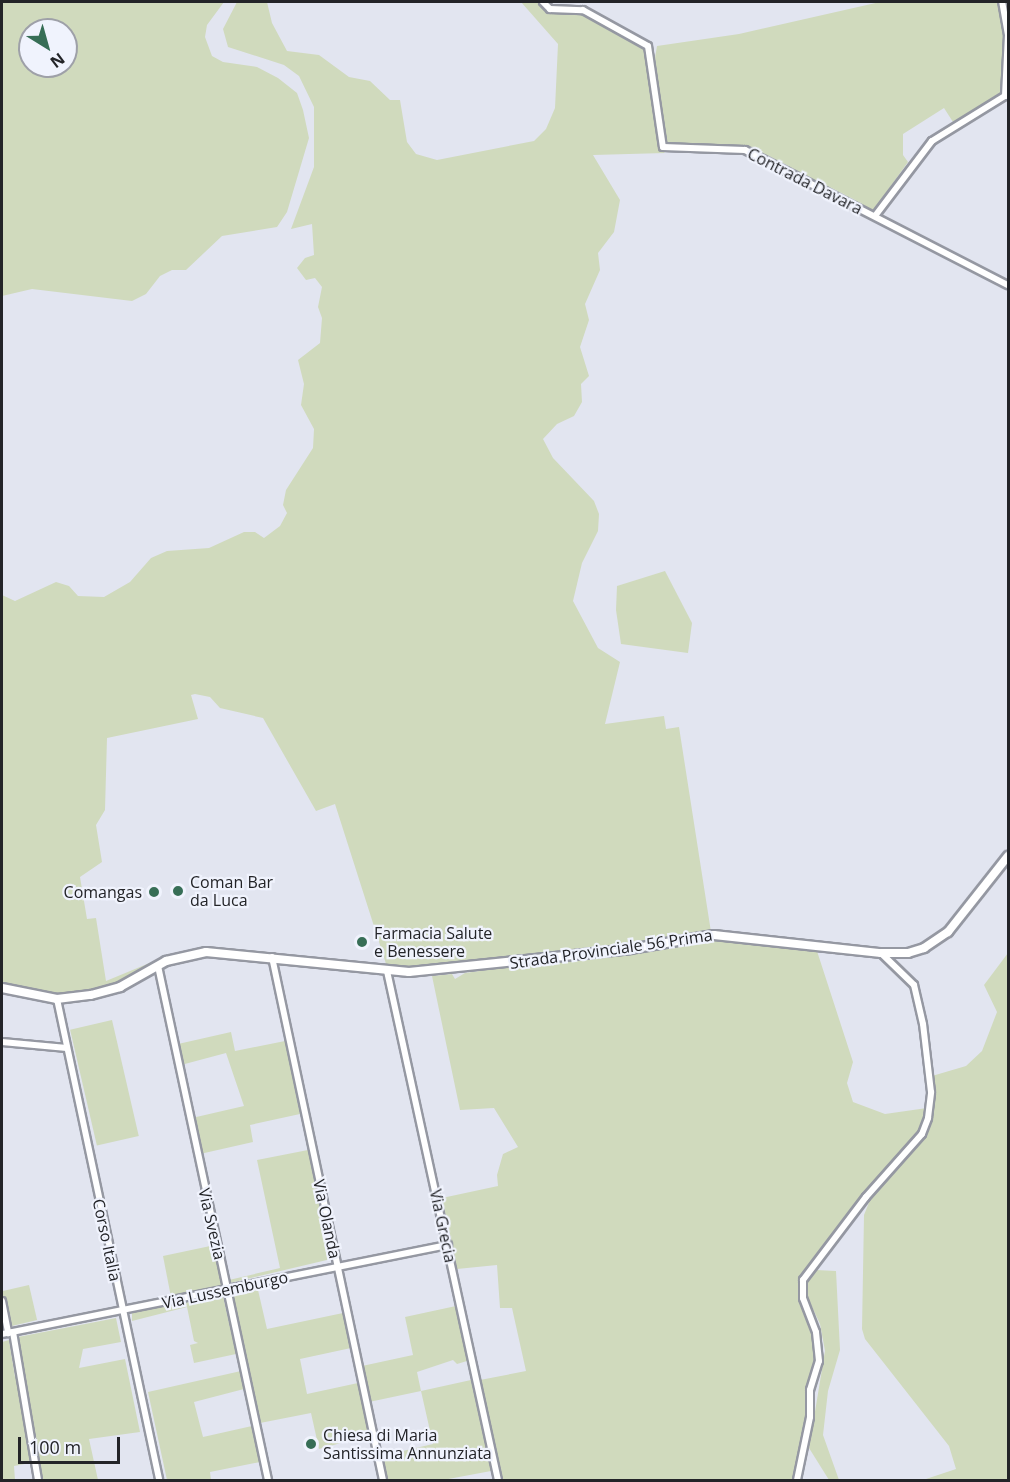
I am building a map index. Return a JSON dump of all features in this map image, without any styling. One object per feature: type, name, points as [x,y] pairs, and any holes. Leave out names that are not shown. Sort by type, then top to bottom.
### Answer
[{"type":"street","name":"Contrada Davara","points":[[543,2],[550,9],[583,10],[648,46],[663,147],[745,150],[1008,285]]},
{"type":"street","points":[[874,216],[932,141],[1005,96],[1008,35],[1002,2]]},
{"type":"street","name":"Strada Provinciale 56 Prima","points":[[2,988],[57,999],[120,987],[176,958],[206,952],[272,957],[387,971],[477,967],[714,935],[881,953],[908,952],[940,938],[1008,856]]},
{"type":"street","points":[[797,1480],[808,1427],[810,1390],[819,1360],[816,1332],[803,1298],[803,1280],[866,1197],[922,1134],[928,1118],[929,1081],[914,985],[881,953]]},
{"type":"street","name":"Via Olanda","points":[[272,957],[383,1480]]},
{"type":"street","name":"Via Svezia","points":[[158,966],[268,1480]]},
{"type":"street","name":"Via Grecia","points":[[387,971],[498,1480]]},
{"type":"street","name":"Corso Italia","points":[[57,999],[159,1480]]},
{"type":"street","points":[[2,1042],[67,1048]]},
{"type":"street","name":"Via Lussemburgo","points":[[8,1333],[448,1245]]},
{"type":"street","points":[[2,1301],[38,1480]]},
{"type":"green space","points":[[2,2],[224,2],[207,25],[205,37],[212,56],[223,62],[257,67],[278,78],[297,93],[303,110],[309,138],[287,212],[277,227],[222,236],[186,270],[172,270],[160,276],[146,294],[132,301],[32,289],[2,296]]},
{"type":"green space","points":[[237,2],[267,2],[272,23],[287,51],[319,55],[349,77],[370,81],[390,100],[400,100],[407,142],[416,154],[437,160],[534,141],[546,129],[555,108],[558,44],[521,2],[541,2],[544,8],[554,12],[582,12],[646,47],[651,58],[658,146],[665,153],[593,155],[620,200],[614,232],[598,253],[600,270],[585,304],[589,320],[580,347],[589,376],[581,384],[582,402],[574,416],[557,424],[543,439],[553,458],[594,501],[599,514],[598,531],[582,563],[573,601],[598,648],[620,662],[605,724],[664,716],[666,729],[679,727],[711,932],[517,958],[405,969],[387,967],[335,804],[316,811],[263,718],[220,708],[210,697],[195,694],[191,695],[198,719],[107,738],[105,810],[96,825],[102,862],[80,877],[87,919],[96,918],[106,981],[164,957],[123,981],[88,991],[55,994],[2,984],[2,595],[15,601],[56,582],[69,586],[78,596],[104,597],[130,582],[151,558],[167,551],[209,548],[244,532],[255,532],[264,538],[280,526],[287,513],[283,505],[286,490],[313,448],[314,429],[301,405],[304,384],[298,360],[320,343],[322,318],[318,307],[322,287],[315,278],[306,280],[297,268],[305,258],[314,255],[312,224],[291,229],[314,167],[314,107],[299,76],[284,65],[228,47],[223,29]]},
{"type":"green space","points":[[880,2],[999,2],[1005,33],[1002,94],[953,122],[944,108],[903,134],[903,155],[908,162],[873,211],[746,148],[672,148],[664,143],[655,58],[657,46],[739,34]]},
{"type":"green space","points":[[665,571],[692,623],[688,653],[621,644],[616,610],[617,586]]},
{"type":"green space","points":[[715,938],[816,948],[853,1062],[847,1083],[853,1102],[885,1114],[927,1108],[920,1131],[863,1196],[800,1279],[800,1300],[813,1333],[816,1360],[793,1480],[502,1480],[480,1380],[526,1371],[512,1308],[500,1308],[497,1265],[457,1269],[442,1198],[498,1186],[497,1175],[503,1154],[518,1147],[494,1108],[460,1110],[432,976],[452,974],[455,979],[465,973]]},
{"type":"green space","points":[[1008,953],[1008,1480],[923,1480],[956,1469],[949,1446],[865,1339],[862,1329],[864,1215],[872,1195],[926,1134],[933,1109],[932,1076],[966,1066],[982,1051],[997,1012],[984,985]]},
{"type":"green space","points":[[112,1020],[139,1136],[97,1146],[70,1030]]},
{"type":"green space","points":[[231,1032],[235,1051],[285,1041],[300,1114],[250,1125],[253,1142],[200,1154],[192,1118],[244,1106],[226,1053],[181,1065],[178,1044]]},
{"type":"green space","points":[[308,1150],[331,1259],[230,1283],[229,1280],[280,1268],[257,1160]]},
{"type":"green space","points":[[215,1245],[223,1282],[220,1287],[171,1297],[163,1256]]},
{"type":"green space","points":[[816,1270],[836,1271],[840,1350],[828,1391],[823,1435],[839,1480],[829,1480],[809,1448],[825,1351],[820,1324],[806,1294],[808,1279]]},
{"type":"green space","points":[[29,1285],[37,1320],[10,1326],[2,1291]]},
{"type":"green space","points":[[258,1290],[267,1329],[343,1313],[351,1348],[300,1359],[307,1394],[358,1383],[370,1435],[319,1449],[311,1413],[260,1423],[231,1296]]},
{"type":"green space","points":[[223,1296],[236,1354],[194,1363],[190,1345],[198,1343],[194,1341],[187,1307],[132,1321],[132,1312]]},
{"type":"green space","points":[[456,1306],[467,1361],[457,1364],[453,1360],[417,1372],[421,1391],[369,1402],[362,1366],[413,1355],[405,1317]]},
{"type":"green space","points":[[116,1318],[121,1342],[83,1349],[79,1368],[125,1359],[140,1432],[89,1439],[98,1480],[42,1480],[18,1337]]},
{"type":"green space","points":[[9,1340],[15,1377],[20,1377],[30,1463],[14,1466],[15,1480],[2,1480],[2,1342]]},
{"type":"green space","points":[[241,1371],[244,1389],[194,1402],[203,1437],[252,1426],[260,1462],[210,1472],[211,1480],[167,1480],[148,1392]]},
{"type":"green space","points":[[471,1380],[491,1471],[443,1480],[387,1480],[381,1456],[433,1444],[421,1391]]},
{"type":"place","name":"Coman Bar da Luca","points":[[178,891]]},
{"type":"place","name":"Comangas","points":[[154,892]]},
{"type":"place","name":"Farmacia Salute e Benessere","points":[[362,942]]},
{"type":"place","name":"Chiesa di Maria Santissima Annunziata","points":[[311,1444]]}]
